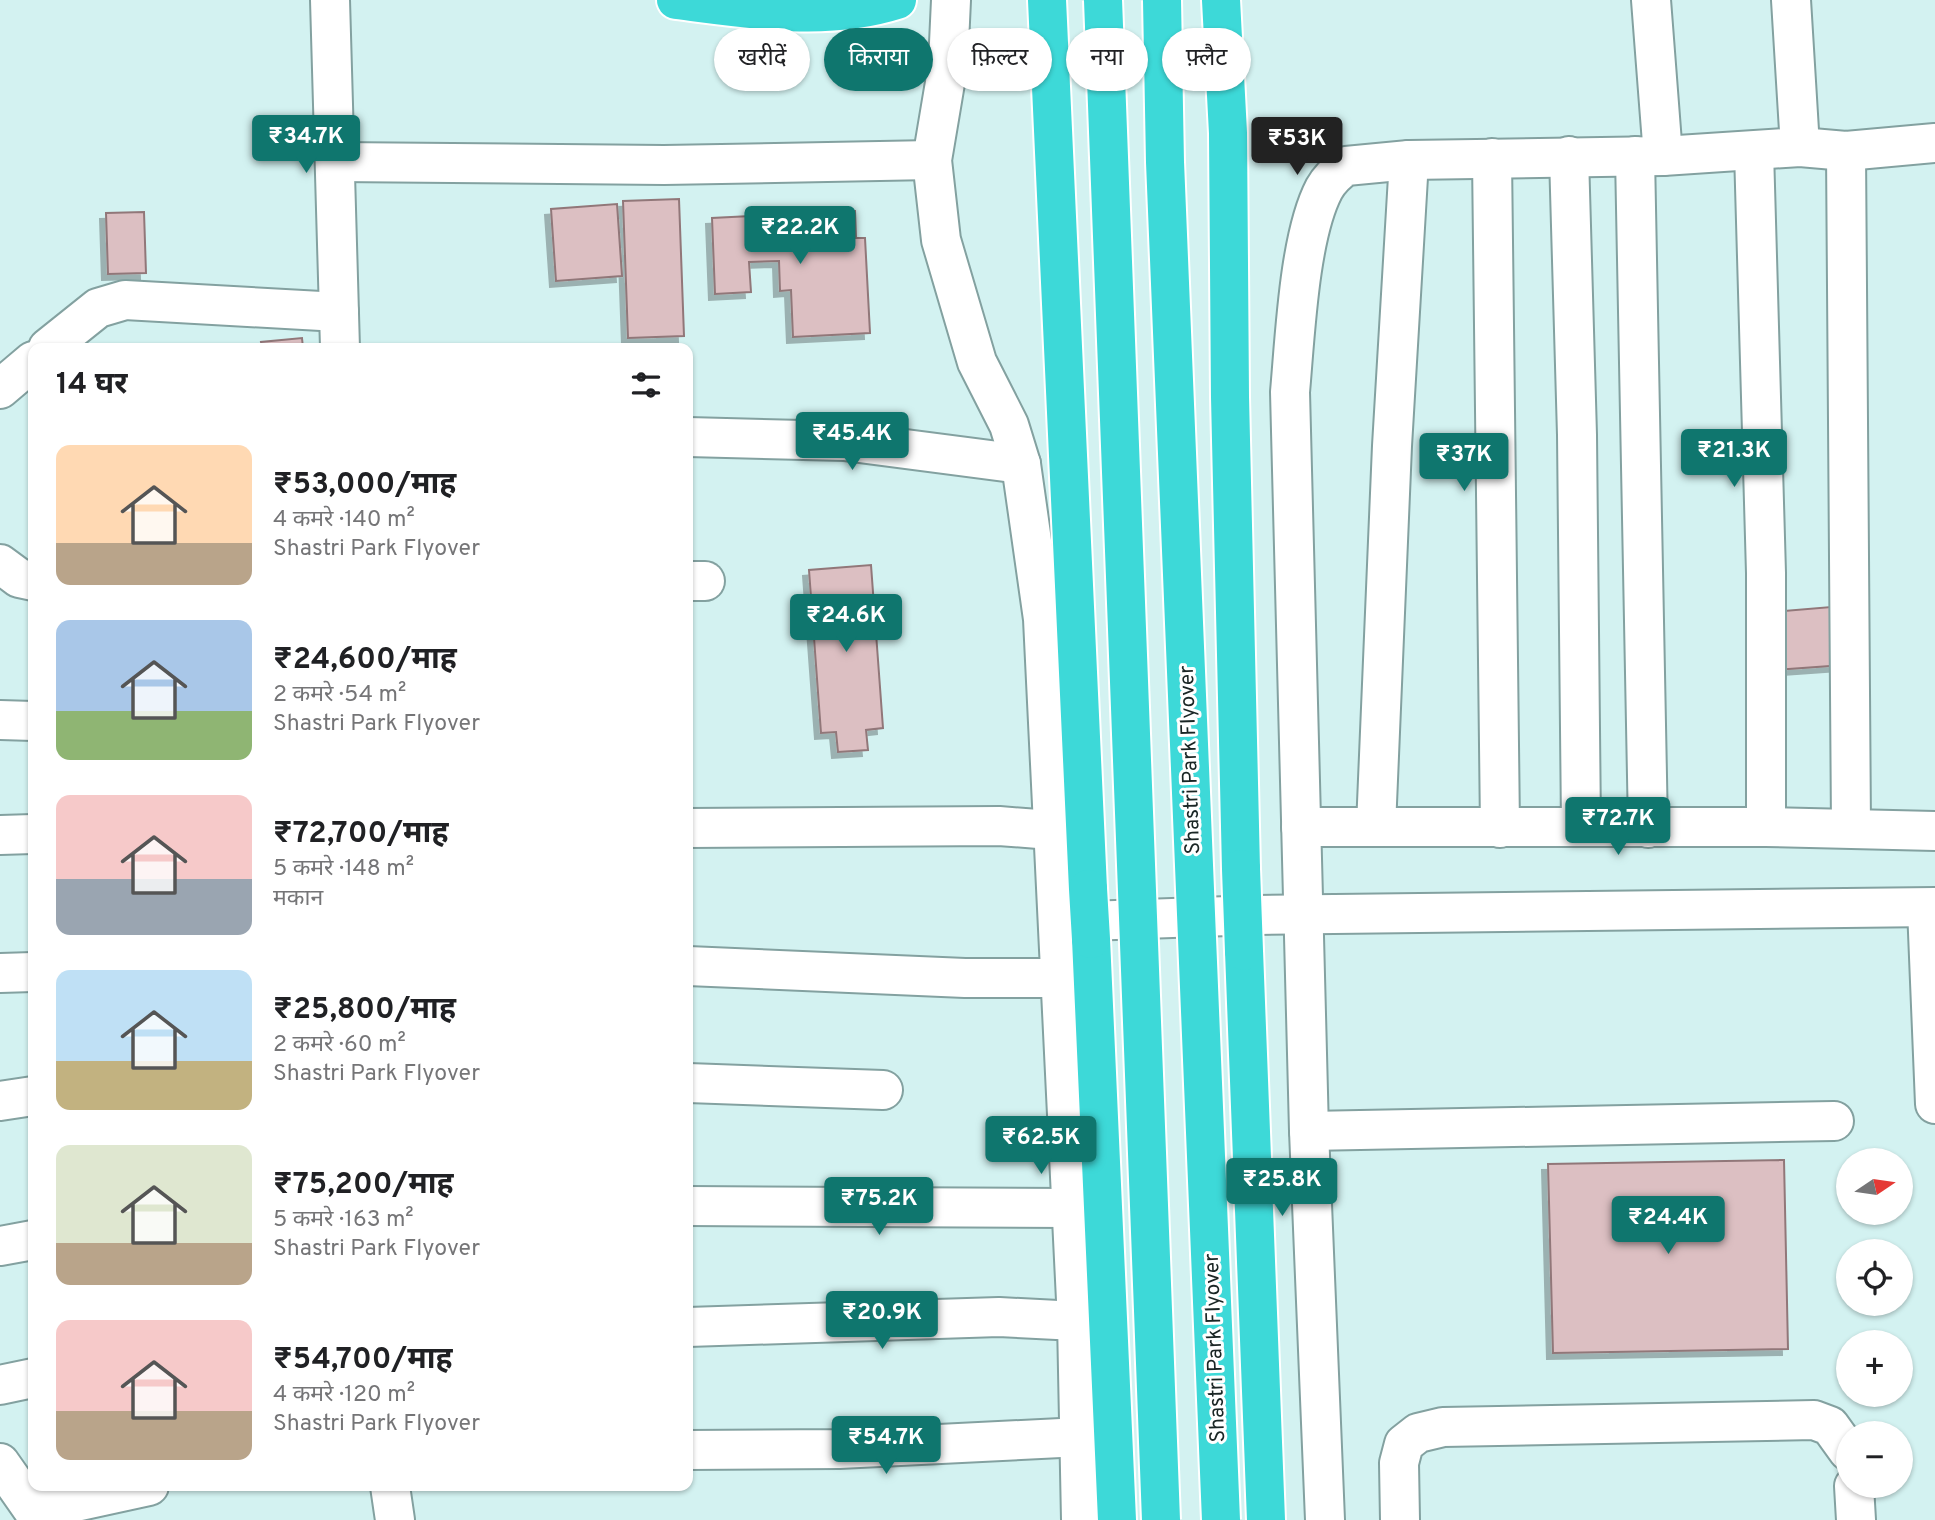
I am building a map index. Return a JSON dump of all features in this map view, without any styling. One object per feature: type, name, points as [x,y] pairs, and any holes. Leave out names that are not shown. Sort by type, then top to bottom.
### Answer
[{"type":"highway","points":[[676,0],[771,11],[817,13],[871,8],[897,0]]},
{"type":"highway","points":[[1047,0],[1088,889],[1074,930],[1117,1520]]},
{"type":"highway","points":[[1103,0],[1161,1520]]},
{"type":"highway","name":"Shastri Park Flyover","points":[[1162,0],[1168,245],[1221,1520]]},
{"type":"highway","points":[[1221,0],[1228,133],[1230,397],[1241,869],[1266,1520]]},
{"type":"street","points":[[54,343],[98,307],[125,300],[340,330],[330,0]]},
{"type":"street","points":[[951,0],[948,65],[932,160],[941,240],[977,362],[1009,425],[1021,464],[1043,619],[1051,830],[1074,930],[1059,978],[1077,1321],[1081,1520]]},
{"type":"street","points":[[1648,828],[1651,0]]},
{"type":"street","points":[[1791,0],[1800,147]]},
{"type":"street","points":[[1325,1520],[1309,1131],[1290,392],[1298,300],[1310,236],[1324,190],[1334,175],[1346,166],[1409,160],[1649,156],[1800,147],[1846,151],[1935,144]]},
{"type":"street","points":[[1754,151],[1766,573],[1766,827]]},
{"type":"street","points":[[1846,151],[1851,828]]},
{"type":"street","points":[[1569,156],[1577,435],[1581,826]]},
{"type":"street","points":[[1492,158],[1500,828]]},
{"type":"street","points":[[336,162],[664,165],[932,160]]},
{"type":"street","points":[[1376,827],[1392,446],[1409,160]]},
{"type":"street","points":[[0,389],[28,365]]},
{"type":"street","points":[[693,437],[844,441],[1021,464]]},
{"type":"street","points":[[0,564],[19,578],[28,581]]},
{"type":"street","points":[[0,720],[28,720]]},
{"type":"street","points":[[693,828],[999,826],[1051,830]]},
{"type":"street","points":[[1301,827],[1766,827],[1935,831]]},
{"type":"street","points":[[0,835],[28,834]]},
{"type":"street","points":[[1074,930],[1303,914],[1931,907],[1935,1104]]},
{"type":"street","points":[[693,966],[1059,978]]},
{"type":"street","points":[[0,973],[28,972]]},
{"type":"street","points":[[693,1083],[883,1090]]},
{"type":"street","points":[[0,1101],[28,1097]]},
{"type":"street","points":[[1309,1131],[1834,1121]]},
{"type":"street","points":[[693,1206],[1072,1208]]},
{"type":"street","points":[[0,1246],[28,1241]]},
{"type":"street","points":[[693,1327],[999,1317],[1077,1321]]},
{"type":"street","points":[[0,1385],[28,1379]]},
{"type":"street","points":[[1400,1520],[1398,1498],[1404,1444],[1418,1433],[1443,1427],[1814,1419],[1830,1426],[1836,1434]]},
{"type":"street","points":[[693,1450],[839,1449],[1081,1437]]},
{"type":"street","points":[[0,1462],[37,1515],[130,1491]]},
{"type":"street","points":[[391,1491],[395,1520]]},
{"type":"street","points":[[1855,1498],[1856,1520]]},
{"type":"building","points":[[679,199],[684,336],[628,338],[623,201]]},
{"type":"building","points":[[617,204],[622,276],[556,281],[551,209]]},
{"type":"building","points":[[855,211],[856,238],[865,238],[870,333],[793,337],[791,290],[780,291],[779,261],[749,262],[751,292],[715,294],[712,218]]},
{"type":"building","points":[[144,212],[146,273],[108,274],[106,213]]},
{"type":"building","points":[[302,338],[302,343],[261,343]]},
{"type":"building","points":[[871,565],[883,728],[866,730],[868,750],[838,752],[836,732],[821,733],[809,570]]},
{"type":"building","points":[[1843,606],[1844,665],[1776,670],[1772,612]]},
{"type":"building","points":[[1784,1160],[1788,1349],[1553,1353],[1548,1164]]}]
